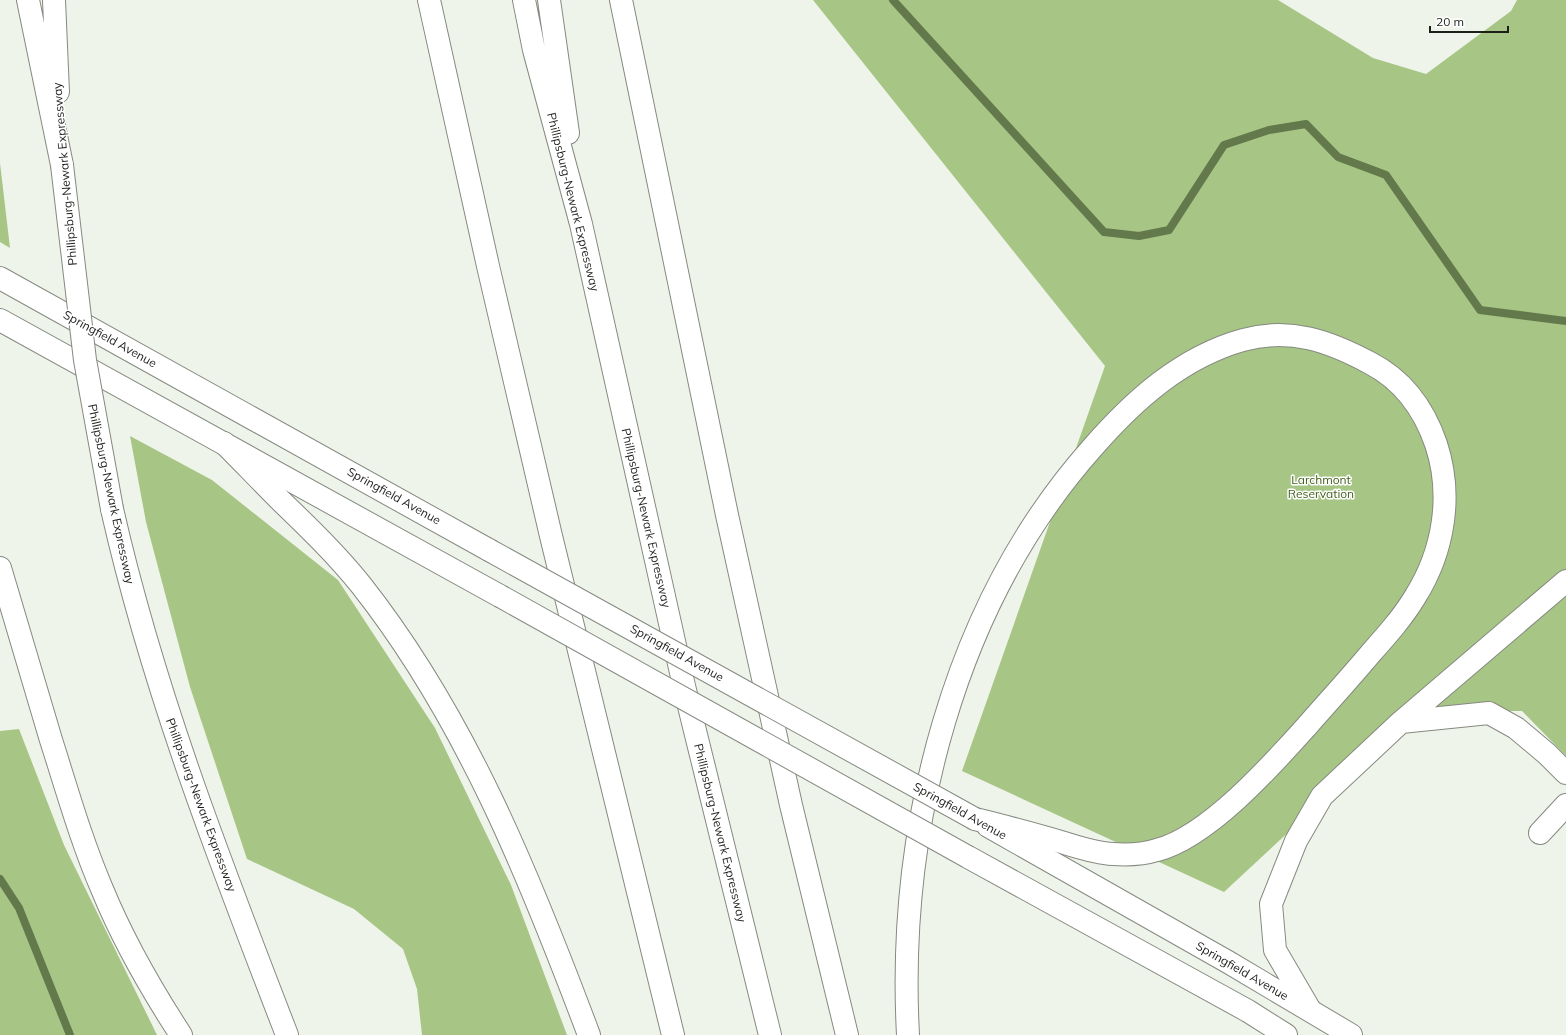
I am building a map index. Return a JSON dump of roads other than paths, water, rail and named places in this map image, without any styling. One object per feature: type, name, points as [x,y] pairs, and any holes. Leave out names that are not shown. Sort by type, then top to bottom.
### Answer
[{"type":"main road","points":[[28,0],[62,165]]},
{"type":"main road","name":"Phillipsburg-Newark Expressway","points":[[54,0],[62,165],[85,360],[112,509],[125,568],[145,638],[188,772],[287,1035]]},
{"type":"main road","points":[[430,0],[488,266],[549,529],[673,1035]]},
{"type":"main road","name":"Phillipsburg-Newark Expressway","points":[[524,0],[534,50],[580,224],[684,686],[770,1035]]},
{"type":"main road","points":[[549,0],[580,224]]},
{"type":"main road","points":[[621,0],[732,538],[791,805],[847,1035]]},
{"type":"main road","name":"Springfield Avenue","points":[[0,278],[975,818],[1351,1035]]},
{"type":"main road","points":[[0,320],[1248,1011],[1286,1035]]},
{"type":"main road","points":[[908,1035],[906,1008],[910,894],[921,818],[934,761],[962,668],[981,622],[1002,578],[1026,536],[1052,497],[1080,460],[1111,426],[1159,382],[1187,364],[1216,350],[1242,340],[1283,334],[1306,337],[1330,344],[1355,355],[1378,367],[1396,380],[1410,394],[1422,412],[1434,437],[1441,460],[1445,485],[1445,509],[1440,537],[1431,566],[1416,596],[1385,637],[1294,740],[1222,811],[1201,828],[1160,849],[1141,853],[1115,854],[1090,851],[975,818]]},
{"type":"main road","points":[[224,443],[335,555],[361,585],[410,654],[456,731],[507,833],[532,889],[589,1035]]},
{"type":"main road","points":[[0,568],[70,803],[102,890],[142,971],[181,1035]]},
{"type":"main road","points":[[1310,1010],[1275,950],[1271,904],[1296,841],[1322,796],[1401,722],[1566,581]]},
{"type":"main road","points":[[1401,722],[1489,713],[1516,728],[1566,772]]},
{"type":"main road","points":[[1540,833],[1566,805]]},
{"type":"waterway","points":[[893,0],[1104,232],[1139,236],[1169,230],[1224,145],[1269,130],[1306,124],[1338,157],[1386,175],[1480,310],[1566,321]]},
{"type":"waterway","points":[[0,879],[19,908],[70,1035]]},
{"type":"park label","name":"Larchmont Reservation","points":[[1321,487]]}]
